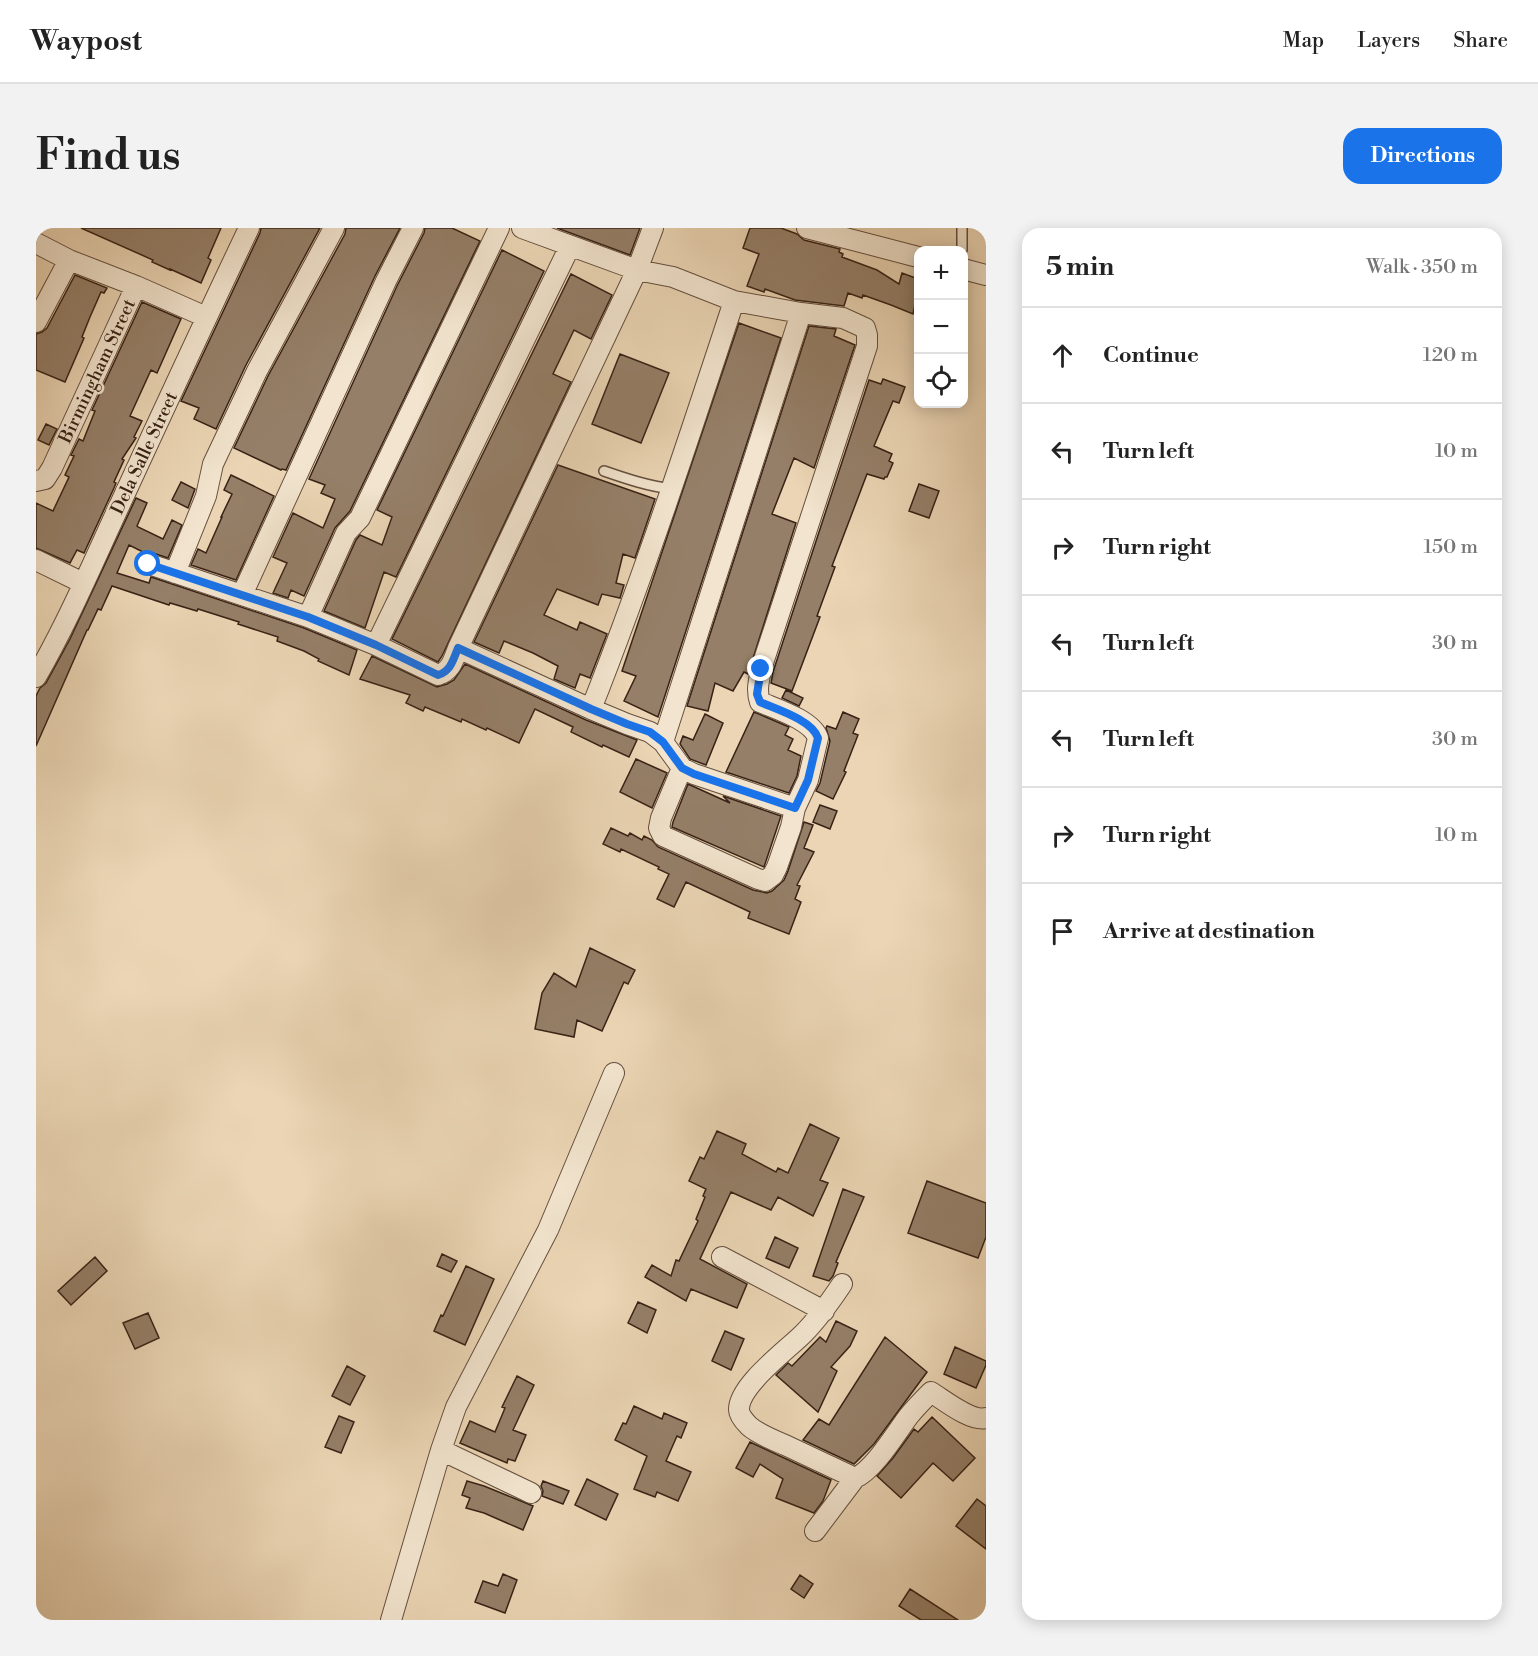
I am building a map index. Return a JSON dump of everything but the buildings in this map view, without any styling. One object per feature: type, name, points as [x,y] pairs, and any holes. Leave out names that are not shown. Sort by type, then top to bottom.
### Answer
[{"type":"street","name":"Dela Salle Street","points":[[36,677],[44,645],[83,583],[249,228]]},
{"type":"street","points":[[175,573],[206,496],[213,464],[257,371],[334,228]]},
{"type":"street","points":[[242,595],[386,281],[413,228]]},
{"type":"street","points":[[308,617],[346,533],[360,518],[499,228]]},
{"type":"street","points":[[522,228],[637,270],[673,277],[735,301],[843,318],[865,328],[867,346],[758,683],[757,694],[760,702],[808,724],[816,731],[818,738],[808,780],[795,808],[791,827],[773,875],[765,881],[758,879],[663,836],[659,828],[661,818],[682,768]]},
{"type":"street","points":[[148,564],[308,617],[376,645],[438,675],[445,673],[451,667],[637,270],[653,228]]},
{"type":"street","points":[[807,228],[914,256]]},
{"type":"street","points":[[36,243],[69,260],[206,317]]},
{"type":"street","points":[[376,645],[570,246]]},
{"type":"street","points":[[36,322],[69,260]]},
{"type":"street","points":[[968,270],[986,275]]},
{"type":"street","name":"Birmingham Street","points":[[36,482],[45,479],[52,468],[136,286]]},
{"type":"street","points":[[591,709],[672,489],[735,301]]},
{"type":"street","points":[[663,742],[801,313]]},
{"type":"street","points":[[36,560],[83,583]]},
{"type":"street","points":[[458,648],[591,709],[650,732],[663,742],[682,768],[795,808]]},
{"type":"street","points":[[392,1620],[441,1450],[456,1407],[548,1230],[614,1073]]},
{"type":"street","points":[[722,1257],[824,1311]]},
{"type":"street","points":[[843,1284],[824,1311],[802,1335],[753,1381],[743,1397],[739,1410],[749,1426],[773,1440],[855,1478]]},
{"type":"street","points":[[815,1531],[855,1478],[864,1473],[931,1392],[972,1417],[982,1420],[986,1418]]},
{"type":"street","points":[[441,1450],[531,1493]]},
{"type":"lane","points":[[962,246],[963,228]]},
{"type":"lane","points":[[604,471],[635,482],[672,489]]},
{"type":"route","points":[[148,564],[308,617],[376,645],[438,675],[445,673],[451,667],[458,648],[591,709],[650,732],[663,742],[682,768],[694,774],[795,808],[808,780],[818,738],[816,731],[808,724],[760,702],[757,694],[761,669]]}]
